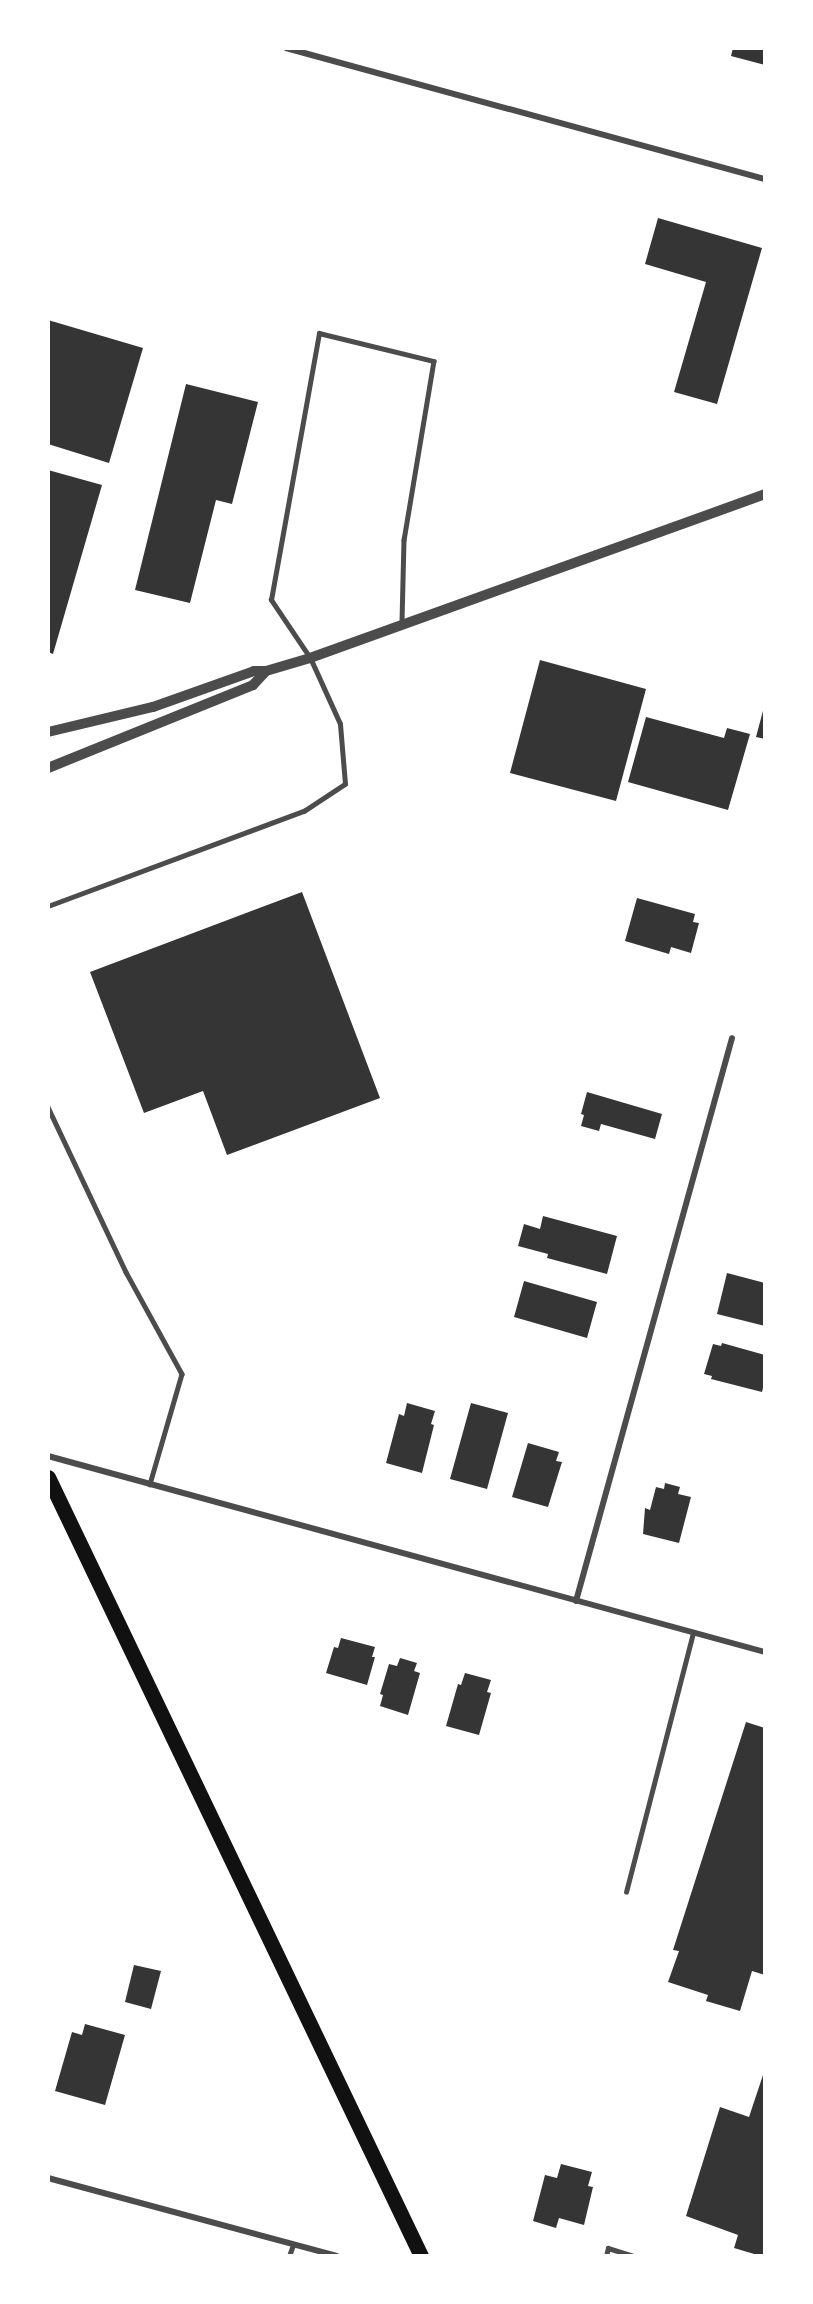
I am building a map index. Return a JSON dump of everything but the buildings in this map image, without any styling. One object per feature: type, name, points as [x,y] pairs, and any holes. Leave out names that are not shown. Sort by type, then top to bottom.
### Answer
[{"type":"main road","points":[[48,1477],[421,2256]]},
{"type":"street","points":[[286,48],[765,179]]},
{"type":"street","points":[[48,732],[153,707],[254,671],[266,671],[310,658],[765,494]]},
{"type":"street","points":[[48,768],[253,686],[266,671]]},
{"type":"street","points":[[576,1601],[732,1038]]},
{"type":"street","points":[[48,1456],[765,1652]]},
{"type":"street","points":[[48,2178],[337,2256]]},
{"type":"lane","points":[[48,906],[304,811],[345,784],[340,724],[310,658],[271,600],[319,333],[434,361],[404,540],[402,623]]},
{"type":"lane","points":[[48,1107],[126,1272],[183,1374],[150,1484]]},
{"type":"lane","points":[[626,1892],[693,1633]]},
{"type":"lane","points":[[289,2256],[292,2245]]},
{"type":"lane","points":[[606,2256],[608,2248],[634,2256]]}]
